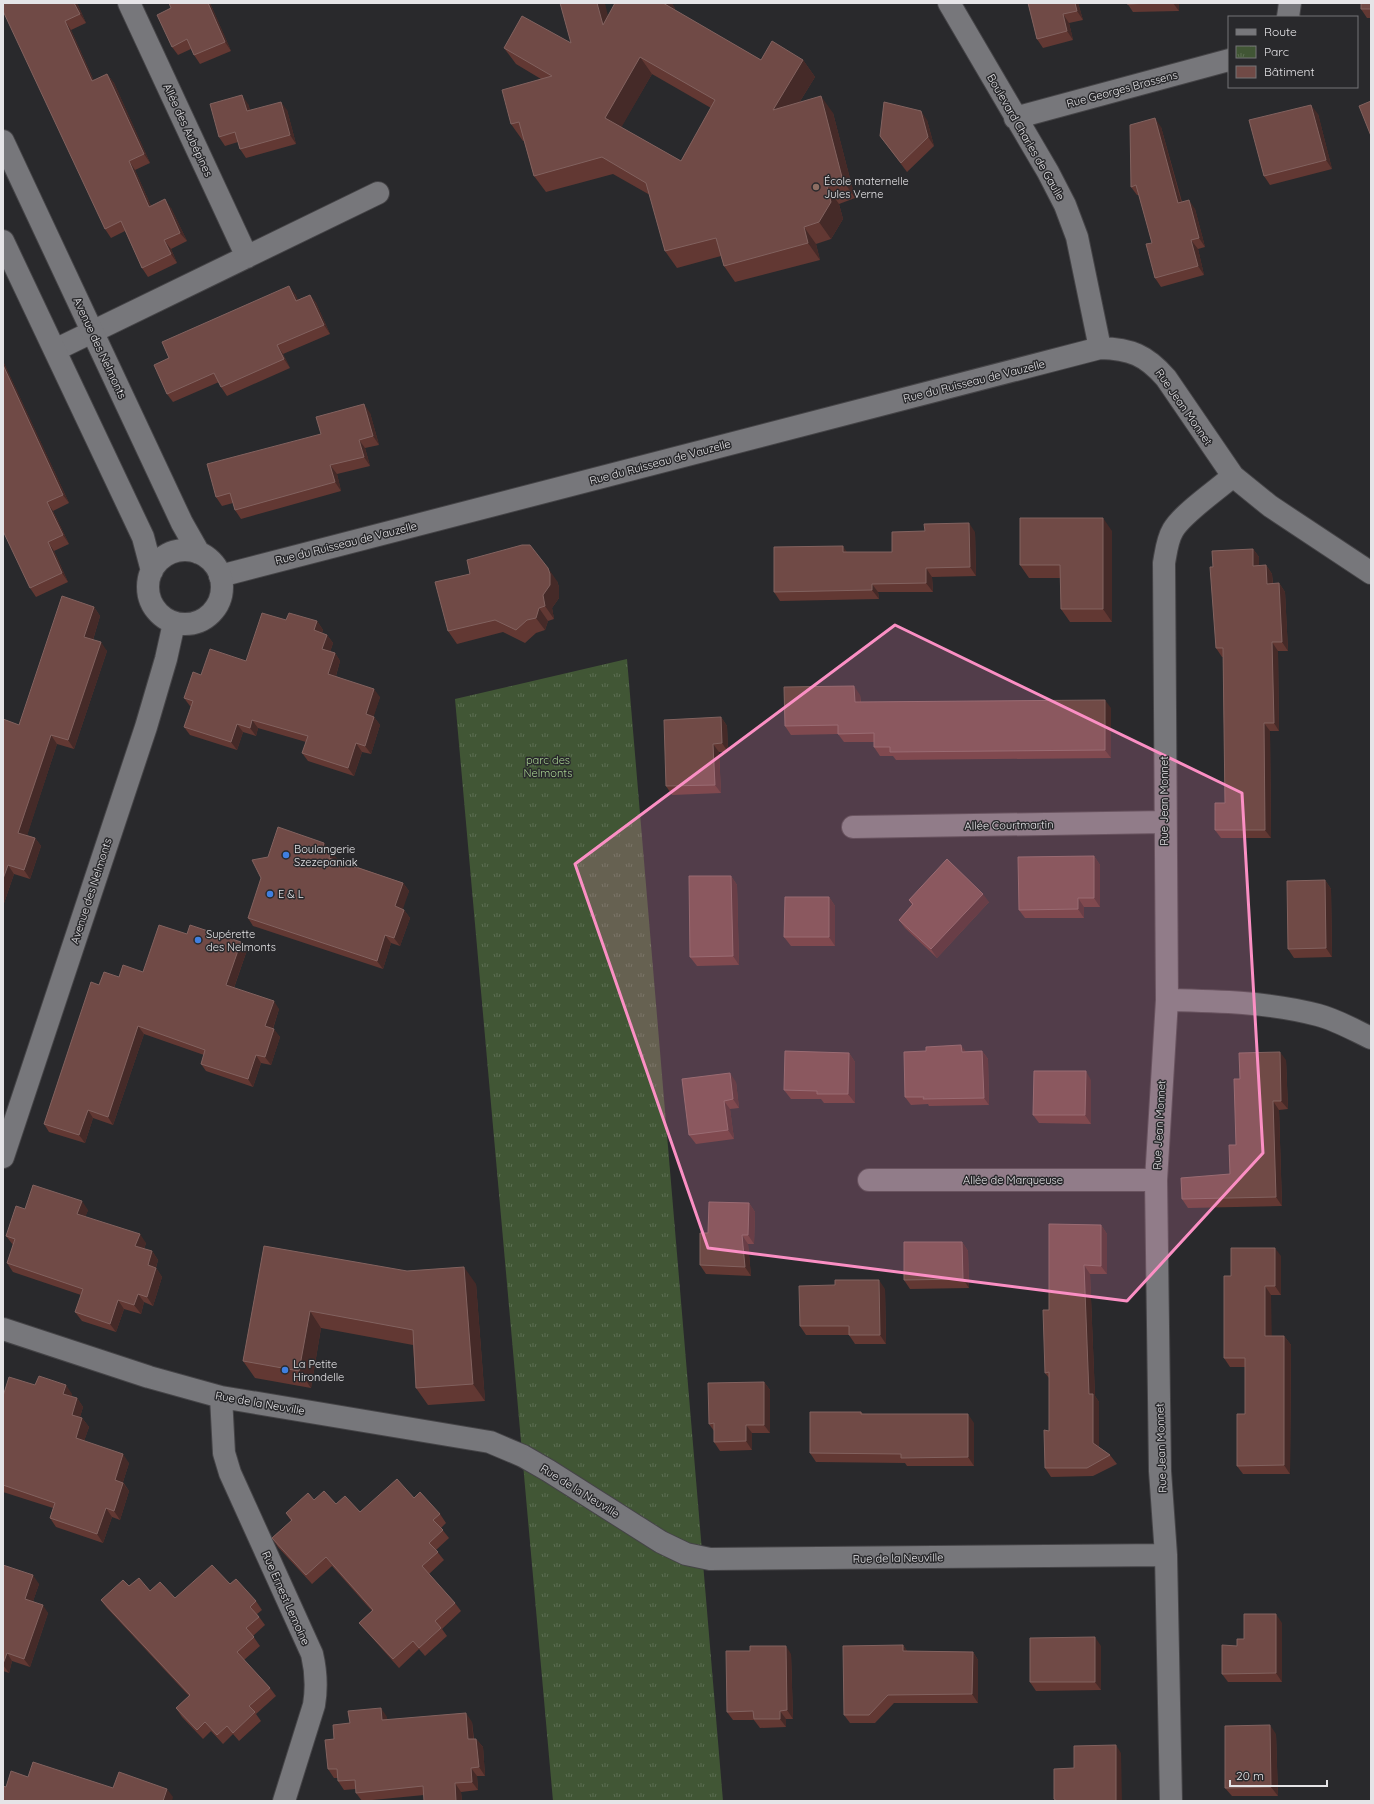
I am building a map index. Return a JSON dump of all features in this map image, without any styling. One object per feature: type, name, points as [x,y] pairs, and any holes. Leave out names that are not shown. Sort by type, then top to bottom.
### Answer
[{"type":"street","name":"Allée des Aubépines","points":[[129,3],[247,257]]},
{"type":"street","name":"Boulevard Charles de Gaulle","points":[[949,3],[1065,206],[1077,237],[1100,348]]},
{"type":"street","points":[[1288,16],[1290,3]]},
{"type":"street","name":"Rue Georges Brassens","points":[[1016,118],[1228,60]]},
{"type":"street","name":"Avenue des Nelmonts","points":[[3,141],[182,523],[199,553],[208,558],[215,566],[220,576]]},
{"type":"street","points":[[54,350],[378,193]]},
{"type":"street","points":[[3,241],[143,538],[152,571]]},
{"type":"street","name":"Rue Jean Monnet","points":[[1100,348],[1129,350],[1155,366],[1166,378],[1233,476],[1270,506],[1371,573]]},
{"type":"street","name":"Rue du Ruisseau de Vauzelle","points":[[220,576],[1100,348]]},
{"type":"street","name":"Rue Jean Monnet","points":[[1171,1801],[1166,1555],[1160,1471],[1156,1180],[1167,1000],[1164,822],[1164,563],[1167,546],[1173,530],[1182,519],[1233,476]]},
{"type":"street","points":[[199,553],[177,551],[167,555],[158,562],[152,571],[148,590],[150,600],[156,610],[164,618],[174,623],[186,625],[208,617],[215,609],[220,598],[222,587],[220,576]]},
{"type":"street","name":"Avenue des Nelmonts","points":[[3,1157],[146,727],[166,659],[174,623]]},
{"type":"street","name":"Allée Courtmartin","points":[[853,827],[1164,822]]},
{"type":"street","points":[[1167,1000],[1236,1002],[1292,1010],[1318,1015],[1342,1024],[1371,1038]]},
{"type":"street","name":"Allée de Marqueuse","points":[[869,1180],[1156,1180]]},
{"type":"street","name":"Rue de la Neuville","points":[[3,1329],[149,1377],[221,1397],[490,1442],[523,1456],[549,1471],[662,1542],[686,1554],[710,1560],[1166,1555]]},
{"type":"street","name":"Rue Ernest Lemoine","points":[[221,1397],[224,1453],[230,1473],[312,1654],[315,1666],[316,1693],[314,1704],[284,1801]]},
{"type":"highlighted area","points":[[895,625],[1242,793],[1263,1153],[1127,1301],[708,1248],[575,864]]},
{"type":"green space","name":"parc des Nelmonts","points":[[627,659],[723,1801],[553,1801],[455,699]]},
{"type":"building","points":[[3,3],[74,3],[80,14],[65,21],[92,81],[107,74],[144,154],[129,161],[149,207],[165,199],[180,233],[164,240],[171,254],[142,268],[121,221],[105,229],[3,11]]},
{"type":"building","points":[[169,3],[208,3],[225,42],[194,55],[187,39],[172,47],[157,15],[171,8]]},
{"type":"building","points":[[560,3],[597,3],[603,25],[615,3],[663,3],[761,60],[772,41],[803,60],[773,110],[821,96],[843,181],[827,187],[831,202],[819,222],[804,227],[808,243],[724,266],[716,238],[665,251],[646,183],[602,157],[534,176],[519,122],[511,124],[502,90],[552,76],[504,48],[522,16],[571,43]],"holes":[[[640,57],[715,100],[681,161],[605,118]]]},
{"type":"building","points":[[1028,3],[1075,3],[1077,11],[1063,14],[1067,31],[1037,39]]},
{"type":"building","points":[[1127,3],[1152,3],[1127,4]]},
{"type":"building","points":[[1361,3],[1371,3],[1371,9],[1361,9]]},
{"type":"building","points":[[242,95],[247,111],[281,102],[290,135],[240,149],[235,132],[219,137],[210,104]]},
{"type":"building","points":[[1371,101],[1371,136],[1359,106]]},
{"type":"building","points":[[884,102],[921,111],[928,137],[901,163],[880,136]]},
{"type":"building","points":[[1311,105],[1326,160],[1264,176],[1249,120]]},
{"type":"building","points":[[1155,118],[1178,203],[1189,200],[1199,238],[1191,240],[1198,266],[1155,278],[1146,244],[1152,243],[1136,185],[1131,187],[1130,125]]},
{"type":"building","points":[[289,286],[296,301],[310,295],[324,325],[277,345],[284,359],[221,387],[214,373],[167,394],[154,365],[169,358],[162,342]]},
{"type":"building","points":[[3,365],[63,495],[47,502],[63,535],[48,542],[62,573],[30,588],[3,531]]},
{"type":"building","points":[[364,404],[373,436],[359,440],[364,457],[330,465],[335,482],[235,510],[230,493],[216,497],[207,464],[321,434],[316,417]]},
{"type":"building","points":[[1020,518],[1103,518],[1103,609],[1061,609],[1060,565],[1020,565]]},
{"type":"building","points":[[969,523],[970,567],[926,568],[926,583],[872,584],[872,590],[774,592],[774,547],[843,546],[843,552],[892,552],[892,532],[925,531],[924,524]]},
{"type":"building","points":[[522,545],[530,545],[548,568],[550,574],[550,585],[543,595],[545,606],[539,608],[536,618],[527,620],[516,630],[495,620],[448,631],[435,582],[470,574],[467,560]]},
{"type":"building","points":[[1253,549],[1253,566],[1266,565],[1267,584],[1279,583],[1282,642],[1272,642],[1274,723],[1264,723],[1265,830],[1215,830],[1215,803],[1225,803],[1223,648],[1216,648],[1210,567],[1213,567],[1212,551]]},
{"type":"building","points":[[62,596],[94,607],[84,637],[101,642],[68,740],[51,735],[18,833],[35,838],[24,870],[8,865],[3,879],[3,719],[19,725]]},
{"type":"building","points":[[262,613],[286,620],[289,613],[317,621],[314,630],[327,635],[322,649],[335,653],[328,674],[374,689],[366,714],[374,717],[365,746],[356,743],[348,768],[302,753],[308,736],[252,720],[250,728],[237,724],[231,742],[184,727],[193,701],[184,698],[193,672],[201,675],[210,649],[246,661]]},
{"type":"building","points":[[854,686],[855,702],[1105,700],[1105,750],[890,752],[890,747],[874,747],[874,733],[838,734],[838,725],[785,726],[784,687]]},
{"type":"building","points":[[721,717],[722,743],[713,744],[715,785],[666,786],[664,720]]},
{"type":"building","points":[[278,827],[324,843],[323,847],[331,850],[329,858],[403,883],[395,906],[404,910],[394,938],[385,935],[377,961],[248,918],[261,878],[252,860],[268,857]]},
{"type":"building","points":[[1094,856],[1094,898],[1078,898],[1078,909],[1019,910],[1018,857]]},
{"type":"building","points":[[947,859],[983,894],[931,949],[899,920],[913,904],[909,900]]},
{"type":"building","points":[[689,876],[731,876],[733,956],[690,957]]},
{"type":"building","points":[[1325,880],[1326,948],[1288,949],[1287,881]]},
{"type":"building","points":[[785,897],[829,897],[829,937],[784,937]]},
{"type":"building","points":[[159,925],[187,934],[190,925],[241,942],[226,985],[274,1001],[265,1026],[274,1029],[265,1057],[256,1055],[248,1079],[201,1064],[205,1050],[138,1026],[108,1117],[88,1110],[79,1135],[44,1124],[91,982],[99,985],[104,972],[119,977],[123,965],[143,972]]},
{"type":"building","points":[[961,1045],[962,1052],[982,1051],[984,1098],[923,1099],[924,1097],[905,1097],[904,1052],[926,1051],[926,1047]]},
{"type":"building","points":[[785,1051],[849,1053],[848,1094],[817,1094],[817,1091],[784,1090]]},
{"type":"building","points":[[1280,1052],[1281,1101],[1273,1101],[1276,1197],[1182,1199],[1181,1178],[1230,1174],[1229,1145],[1236,1145],[1234,1079],[1240,1079],[1239,1053]]},
{"type":"building","points":[[1034,1071],[1086,1071],[1085,1115],[1033,1115]]},
{"type":"building","points":[[730,1073],[733,1099],[724,1101],[728,1130],[689,1135],[682,1079]]},
{"type":"building","points":[[33,1185],[82,1201],[77,1214],[140,1234],[135,1246],[152,1251],[148,1265],[156,1268],[147,1297],[138,1294],[134,1305],[118,1300],[110,1324],[75,1312],[83,1289],[7,1263],[15,1239],[6,1236],[16,1206],[25,1209]]},
{"type":"building","points":[[709,1202],[749,1203],[748,1235],[742,1235],[745,1267],[700,1265],[700,1233],[708,1233]]},
{"type":"building","points":[[1049,1224],[1101,1225],[1101,1266],[1084,1265],[1089,1394],[1093,1394],[1093,1443],[1110,1455],[1087,1468],[1045,1468],[1044,1430],[1049,1431],[1049,1372],[1045,1373],[1043,1310],[1049,1310]]},
{"type":"building","points":[[904,1242],[962,1242],[963,1279],[904,1280]]},
{"type":"building","points":[[264,1246],[407,1271],[464,1267],[473,1384],[416,1388],[413,1330],[310,1311],[299,1371],[243,1361]]},
{"type":"building","points":[[1231,1248],[1275,1248],[1275,1286],[1265,1286],[1265,1336],[1284,1336],[1284,1465],[1237,1466],[1237,1414],[1245,1414],[1245,1358],[1224,1358],[1224,1276],[1231,1276]]},
{"type":"building","points":[[835,1280],[879,1280],[880,1335],[849,1335],[849,1326],[800,1326],[799,1286],[835,1285]]},
{"type":"building","points":[[39,1376],[66,1385],[63,1394],[77,1398],[72,1415],[82,1418],[76,1438],[123,1454],[115,1480],[123,1483],[114,1511],[106,1508],[97,1534],[50,1518],[55,1503],[3,1485],[3,1396],[9,1377],[35,1385]]},
{"type":"building","points":[[764,1382],[764,1425],[746,1425],[746,1441],[714,1442],[714,1423],[709,1424],[708,1383]]},
{"type":"building","points":[[810,1412],[861,1412],[861,1414],[968,1414],[968,1457],[901,1458],[901,1454],[810,1453]]},
{"type":"building","points":[[397,1479],[414,1498],[420,1492],[440,1514],[433,1520],[443,1530],[429,1543],[438,1552],[422,1566],[455,1603],[435,1621],[441,1628],[419,1648],[413,1641],[393,1659],[359,1623],[373,1610],[326,1557],[306,1575],[272,1538],[292,1520],[286,1513],[308,1493],[314,1500],[324,1491],[336,1504],[345,1496],[360,1512]]},
{"type":"building","points":[[3,1565],[33,1575],[25,1599],[43,1605],[24,1659],[7,1653],[3,1664]]},
{"type":"building","points":[[212,1565],[230,1584],[236,1579],[256,1601],[250,1607],[259,1617],[246,1628],[254,1637],[237,1652],[270,1688],[249,1706],[255,1712],[233,1733],[227,1726],[217,1735],[205,1722],[197,1730],[176,1708],[190,1695],[101,1600],[123,1580],[129,1586],[139,1578],[150,1591],[160,1582],[175,1598]]},
{"type":"building","points":[[1244,1614],[1276,1614],[1276,1673],[1222,1674],[1222,1645],[1237,1646],[1237,1639],[1244,1639]]},
{"type":"building","points":[[1095,1637],[1095,1682],[1030,1682],[1030,1638]]},
{"type":"building","points":[[903,1645],[903,1651],[973,1652],[972,1694],[888,1695],[869,1715],[844,1715],[843,1646]]},
{"type":"building","points":[[750,1646],[786,1646],[787,1710],[780,1711],[780,1719],[754,1719],[753,1711],[727,1712],[726,1651],[750,1651]]},
{"type":"building","points":[[381,1708],[382,1720],[466,1713],[468,1739],[476,1739],[479,1767],[471,1768],[472,1782],[455,1783],[456,1801],[424,1801],[423,1786],[356,1793],[355,1780],[338,1781],[337,1769],[328,1769],[325,1740],[334,1739],[333,1725],[350,1723],[348,1711]]},
{"type":"building","points":[[1270,1725],[1271,1787],[1225,1788],[1225,1726]]},
{"type":"building","points":[[1116,1745],[1116,1801],[1057,1801],[1054,1799],[1054,1769],[1074,1768],[1074,1746]]},
{"type":"building","points":[[33,1762],[113,1788],[119,1772],[167,1789],[163,1801],[3,1801],[3,1786],[6,1787],[11,1771],[28,1777]]},
{"type":"place","name":"École maternelle Jules Verne","points":[[816,187]]},
{"type":"place","name":"Boulangerie Szezepaniak","points":[[286,855]]},
{"type":"place","name":"E & L","points":[[270,894]]},
{"type":"place","name":"Supérette des Nelmonts","points":[[198,940]]},
{"type":"place","name":"La Petite Hirondelle","points":[[285,1370]]}]
